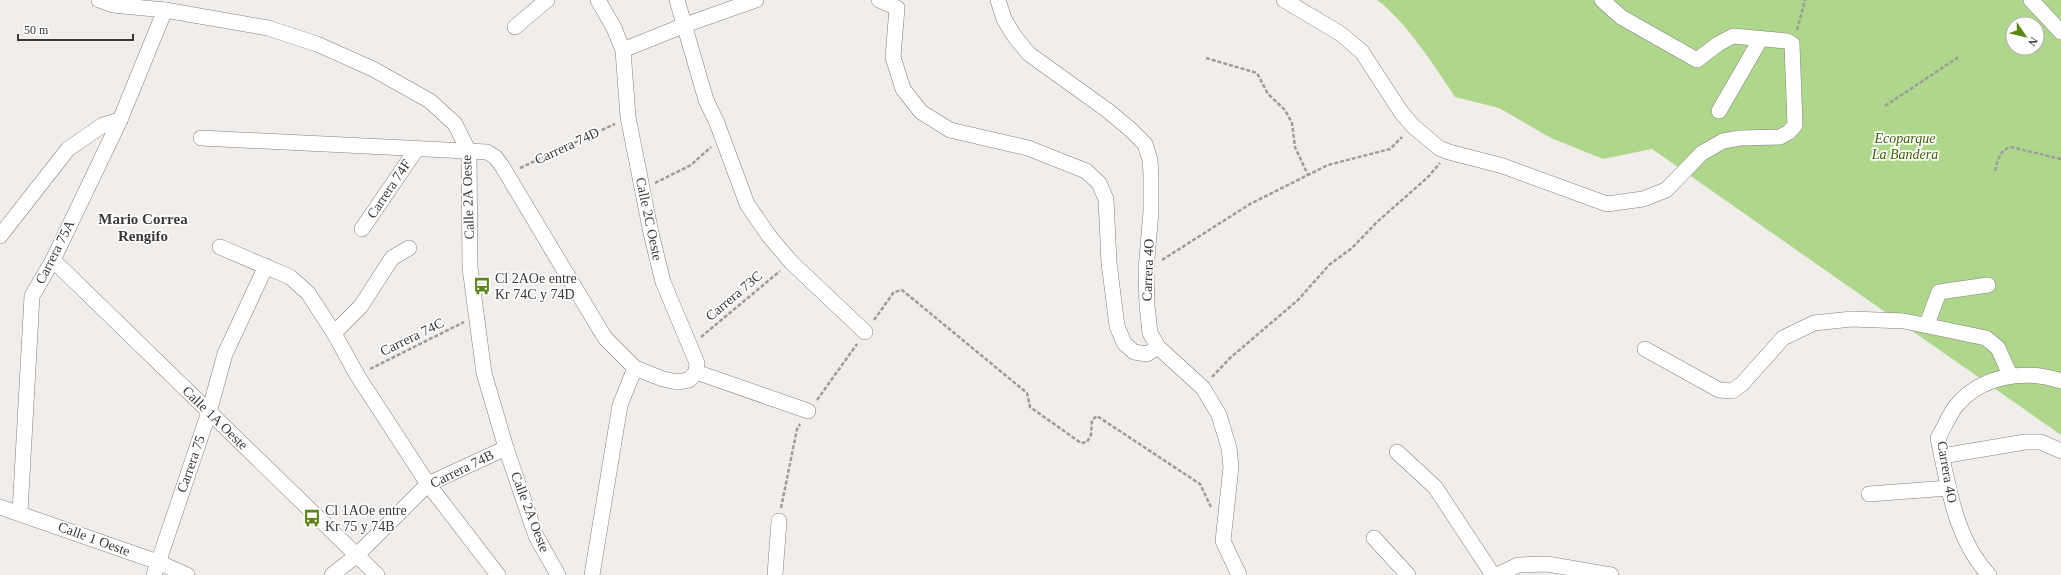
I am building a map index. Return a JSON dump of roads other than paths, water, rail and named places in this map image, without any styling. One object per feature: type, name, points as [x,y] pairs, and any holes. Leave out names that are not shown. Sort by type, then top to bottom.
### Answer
[{"type":"street","name":"Calle 2A Oeste","points":[[99,0],[113,5],[165,10],[268,28],[317,44],[373,69],[430,101],[455,124],[469,152],[470,268],[475,317],[484,373],[506,448],[536,536],[558,575]]},
{"type":"street","points":[[515,27],[547,0]]},
{"type":"street","name":"Calle 2C Oeste","points":[[598,0],[614,28],[623,50],[628,118],[642,191],[663,282],[697,363],[696,372]]},
{"type":"street","points":[[677,0],[706,100],[722,137],[747,204],[769,236],[791,262],[865,332]]},
{"type":"street","points":[[623,50],[685,25],[756,0]]},
{"type":"street","points":[[880,0],[897,4],[893,58],[903,90],[921,112],[950,130],[1028,148],[1086,171],[1100,183],[1106,200],[1109,263],[1116,326],[1124,343],[1134,352],[1147,354],[1158,348]]},
{"type":"street","name":"Carrera 4O","points":[[998,0],[1004,19],[1015,37],[1029,54],[1108,110],[1132,130],[1145,144],[1150,160],[1151,174],[1151,211],[1146,270],[1147,305],[1150,333],[1158,348],[1203,388],[1220,415],[1229,448],[1231,467],[1223,541],[1239,575]]},
{"type":"street","points":[[1284,0],[1341,34],[1362,52],[1401,112],[1413,126],[1439,148],[1503,166],[1607,204],[1643,199],[1666,190],[1702,153],[1723,141],[1740,138],[1780,137],[1789,132],[1795,125],[1794,49],[1792,44],[1787,42],[1733,36],[1718,44],[1701,58],[1692,59],[1622,17],[1602,0]]},
{"type":"street","points":[[2031,0],[2061,32]]},
{"type":"street","name":"Carrera 75A","points":[[20,512],[32,296],[53,260],[120,120],[165,10]]},
{"type":"street","points":[[1719,111],[1760,40]]},
{"type":"street","points":[[0,236],[68,148],[103,125],[120,120]]},
{"type":"street","points":[[201,138],[416,150],[486,152],[495,157],[506,174],[605,338],[635,368],[677,382],[689,380],[696,372],[808,411]]},
{"type":"street","name":"Carrera 74F","points":[[362,229],[416,150]]},
{"type":"street","points":[[220,248],[290,276],[308,293],[334,333],[357,375],[428,484],[498,575]]},
{"type":"street","points":[[334,333],[361,306],[392,258],[409,248]]},
{"type":"street","name":"Calle 1A Oeste","points":[[53,260],[377,575]]},
{"type":"street","name":"Carrera 75","points":[[156,568],[209,412],[225,354],[266,266]]},
{"type":"street","points":[[1926,324],[1939,292],[1988,285]]},
{"type":"street","points":[[1645,348],[1719,390],[1732,391],[1742,384],[1783,338],[1814,323],[1852,319],[1904,321],[1926,324],[1986,338],[1998,348],[2010,375]]},
{"type":"street","points":[[592,575],[620,405],[635,368]]},
{"type":"street","name":"Carrera 4O","points":[[1989,575],[1972,552],[1962,532],[1949,488],[1938,438],[1956,406],[1970,393],[1994,380],[2010,375],[2043,375],[2061,380]]},
{"type":"street","points":[[1942,456],[2025,442],[2041,442],[2061,451]]},
{"type":"street","name":"Carrera 74B","points":[[332,575],[357,556],[428,484],[506,448]]},
{"type":"street","points":[[1398,452],[1435,487],[1494,575]]},
{"type":"street","points":[[1869,494],[1949,488]]},
{"type":"street","name":"Calle 1 Oeste","points":[[0,507],[20,512],[156,568],[187,575]]},
{"type":"street","points":[[775,575],[779,521]]},
{"type":"street","points":[[1374,538],[1408,575]]},
{"type":"street","points":[[1497,575],[1518,564],[1547,564],[1611,575]]},
{"type":"place","name":"Cl 2AOe entre Kr 74C y 74D","points":[[482,286]]},
{"type":"place","name":"Cl 1AOe entre Kr 75 y 74B","points":[[312,518]]},
{"type":"district","name":"Mario Correa Rengifo","points":[[143,228]]},
{"type":"park label","name":"Ecoparque La Bandera","points":[[1905,146]]}]
